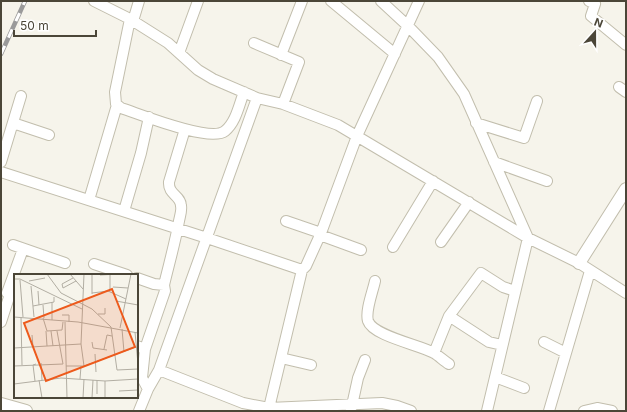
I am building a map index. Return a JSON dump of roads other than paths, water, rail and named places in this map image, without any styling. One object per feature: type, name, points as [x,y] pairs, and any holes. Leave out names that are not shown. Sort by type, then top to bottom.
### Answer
[{"type":"street","points":[[94,1],[132,20],[168,43],[198,70],[213,79],[257,98],[283,104],[338,125],[528,238],[579,263],[626,293]]},
{"type":"street","points":[[138,1],[115,92],[114,99],[117,105],[121,108],[185,129],[209,134],[217,134],[223,132],[230,126],[244,92]]},
{"type":"street","points":[[179,53],[198,1]]},
{"type":"street","points":[[282,55],[302,1]]},
{"type":"street","points":[[331,1],[396,52]]},
{"type":"street","points":[[381,1],[438,57],[464,94],[528,238],[487,411]]},
{"type":"street","points":[[269,408],[302,270],[306,266],[320,234],[358,136],[419,1]]},
{"type":"street","points":[[589,1],[595,4],[591,16],[626,45]]},
{"type":"street","points":[[254,43],[299,62],[283,104]]},
{"type":"street","points":[[1,162],[21,96]]},
{"type":"street","points":[[139,411],[158,370],[257,98]]},
{"type":"street","points":[[476,123],[524,138],[537,101]]},
{"type":"street","points":[[89,200],[117,105]]},
{"type":"street","points":[[124,211],[141,153],[149,117]]},
{"type":"street","points":[[13,123],[49,135]]},
{"type":"street","points":[[148,389],[142,378],[141,347],[165,291],[164,285],[178,228],[182,206],[180,200],[171,192],[169,182],[185,129]]},
{"type":"street","points":[[494,162],[547,181]]},
{"type":"street","points":[[1,172],[178,228],[302,270]]},
{"type":"street","points":[[393,247],[433,181]]},
{"type":"street","points":[[579,263],[626,189]]},
{"type":"street","points":[[441,242],[469,202]]},
{"type":"street","points":[[286,221],[361,250]]},
{"type":"street","points":[[12,245],[65,263]]},
{"type":"street","points":[[14,274],[23,249]]},
{"type":"street","points":[[94,264],[124,274]]},
{"type":"street","points":[[549,411],[590,271]]},
{"type":"street","points":[[434,353],[449,316],[481,273],[503,287],[515,291]]},
{"type":"street","points":[[1,322],[14,275]]},
{"type":"street","points":[[138,278],[154,284],[164,285]]},
{"type":"street","points":[[375,281],[368,313],[368,322],[384,333],[434,353],[449,364]]},
{"type":"street","points":[[449,316],[489,342],[502,345]]},
{"type":"street","points":[[544,342],[566,353]]},
{"type":"street","points":[[281,358],[311,365]]},
{"type":"street","points":[[352,408],[358,378],[365,360]]},
{"type":"street","points":[[158,370],[243,403],[248,408],[352,408],[382,403],[412,411]]},
{"type":"street","points":[[495,377],[524,388]]},
{"type":"street","points":[[1,404],[26,411]]},
{"type":"street","points":[[584,411],[597,408],[612,411]]},
{"type":"railway","points":[[1,54],[25,1]]}]
